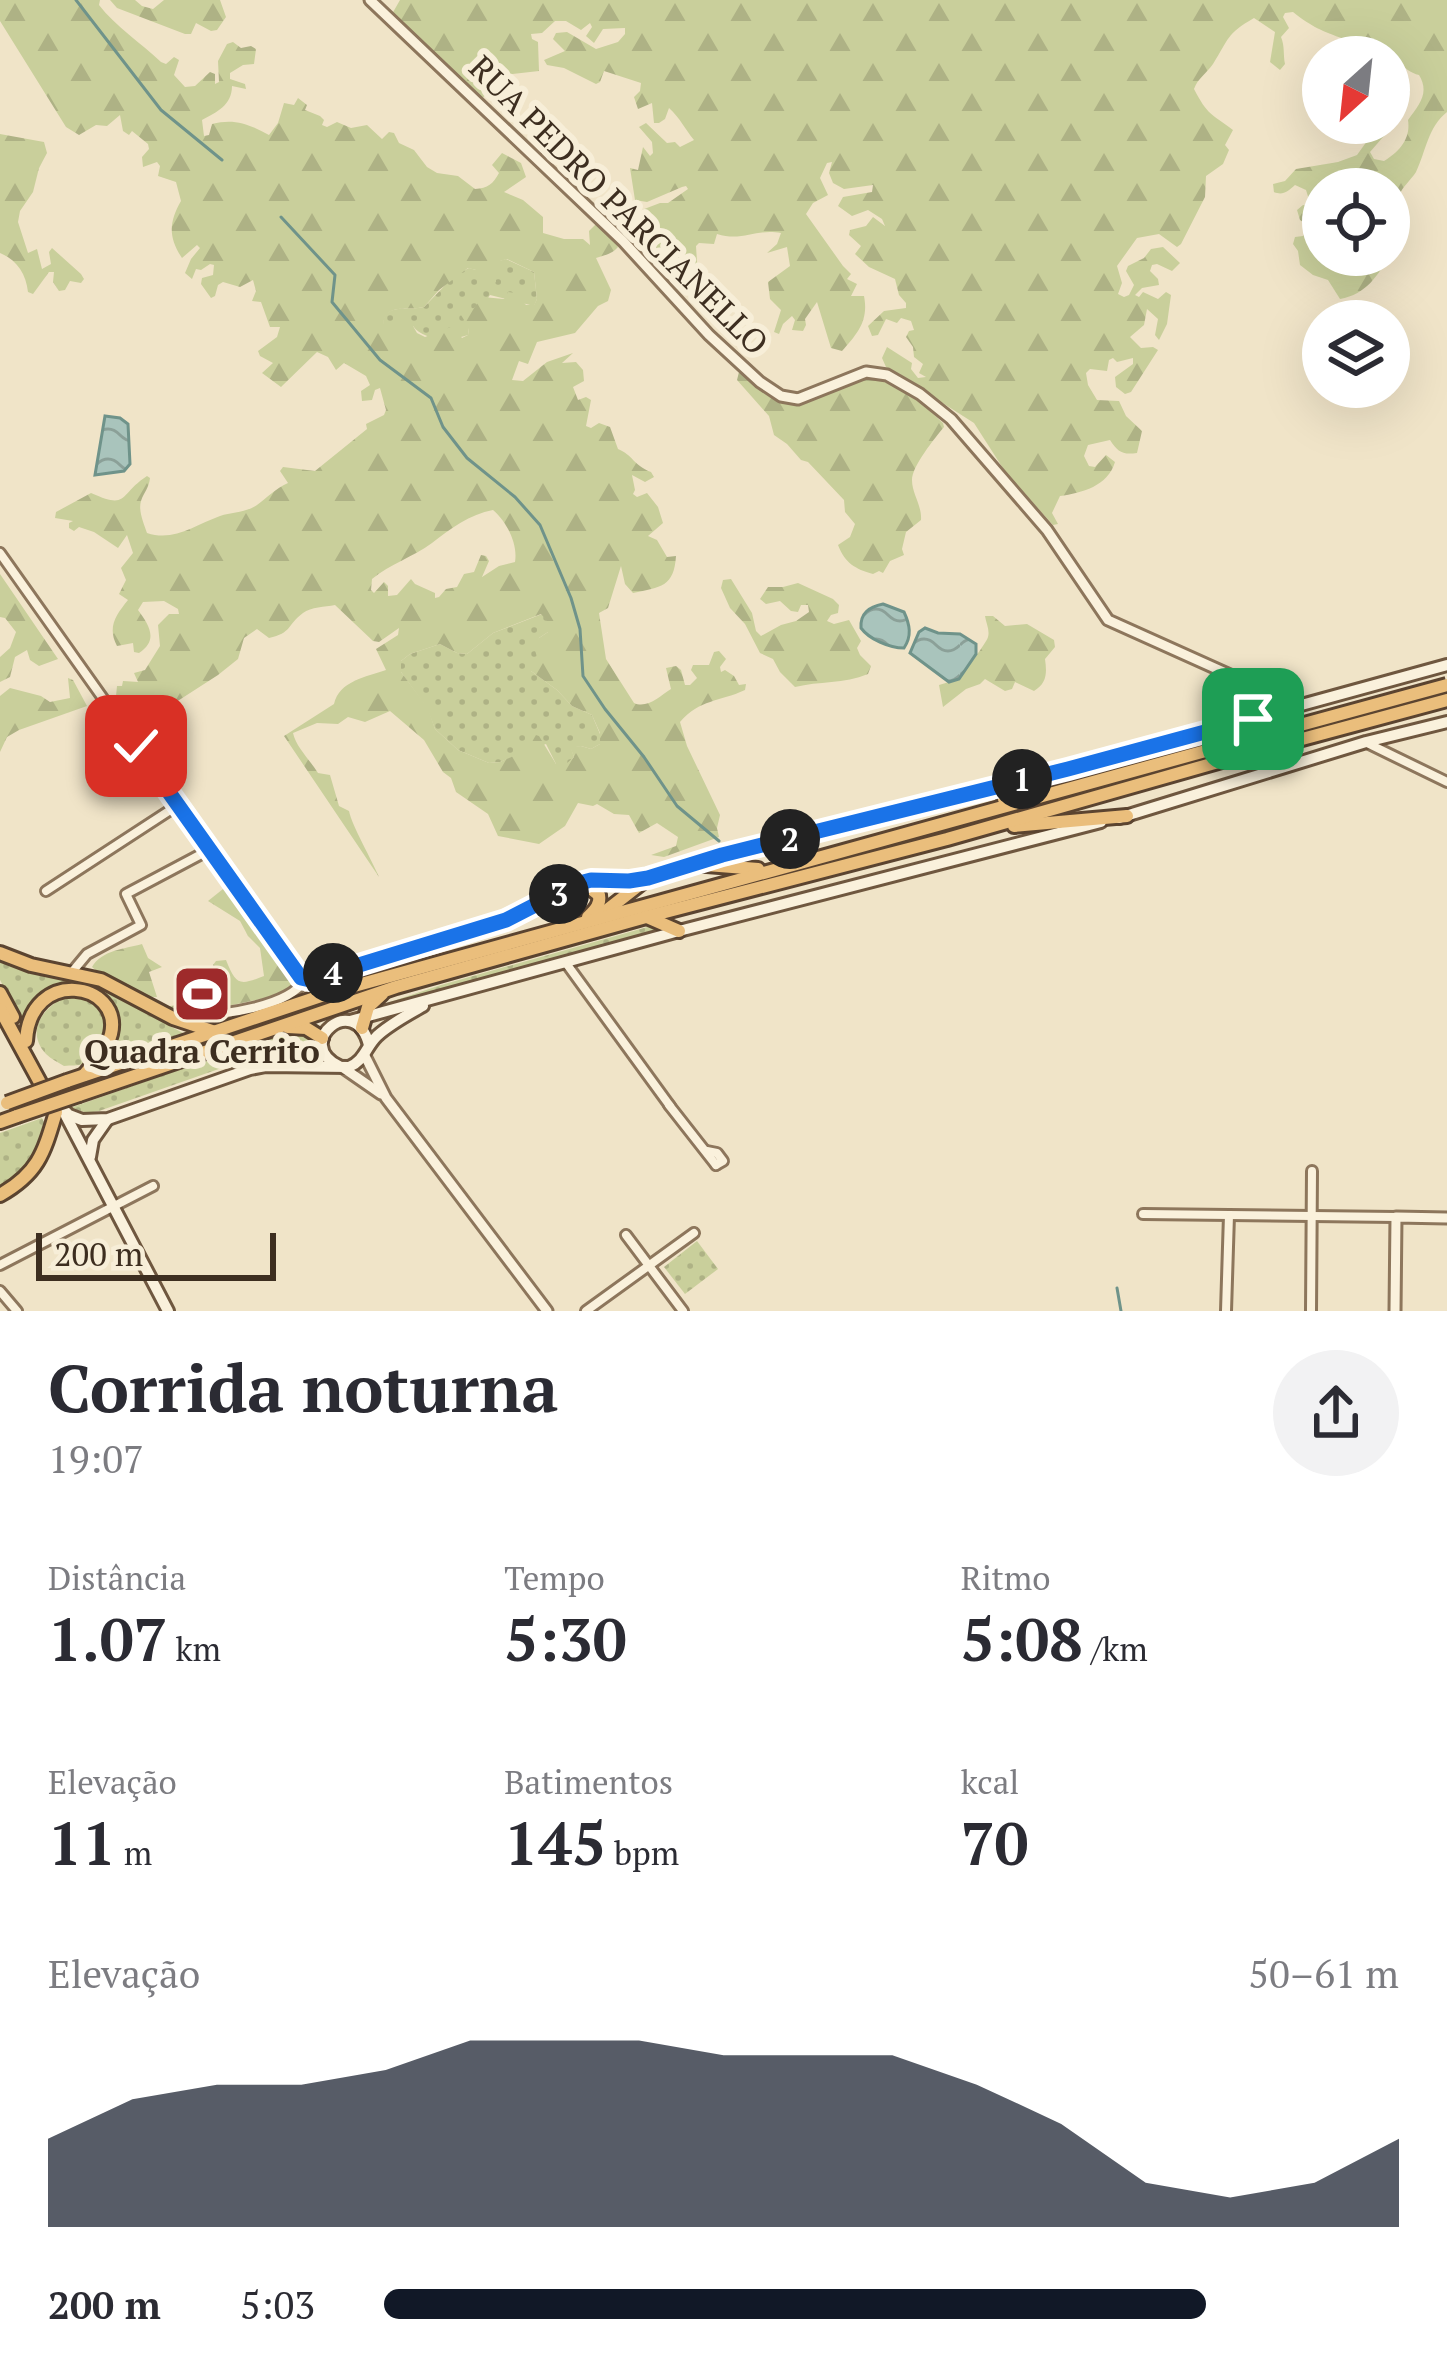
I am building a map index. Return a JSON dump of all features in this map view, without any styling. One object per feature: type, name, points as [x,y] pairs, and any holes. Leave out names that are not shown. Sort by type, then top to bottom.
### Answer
[{"type":"highway","points":[[0,1122],[386,991],[971,832],[1447,685]]},
{"type":"highway","points":[[4,1104],[336,992],[589,920],[944,821],[1447,700]]},
{"type":"highway","points":[[944,821],[1018,795],[1068,769]]},
{"type":"highway","points":[[971,832],[1127,816]]},
{"type":"highway","points":[[694,864],[771,870]]},
{"type":"highway","points":[[589,920],[648,878]]},
{"type":"highway","points":[[576,884],[597,892],[600,900],[589,920]]},
{"type":"highway","points":[[646,917],[679,931]]},
{"type":"highway","points":[[0,953],[101,980],[172,1018],[216,1032]]},
{"type":"highway","points":[[26,1041],[30,1017],[45,996],[72,989],[102,1000],[112,1031],[84,1075]]},
{"type":"highway","points":[[359,1022],[386,991]]},
{"type":"highway","points":[[0,993],[59,1110],[41,1159],[0,1195]]},
{"type":"highway","points":[[2,1015],[59,1110]]},
{"type":"highway","points":[[275,1027],[299,1027],[322,1044]]},
{"type":"main road","points":[[648,878],[1447,668]]},
{"type":"main road","points":[[1287,710],[1271,734],[1273,746],[1284,760],[1298,763]]},
{"type":"main road","points":[[296,1066],[312,1062],[330,1026],[343,1021],[359,1022],[679,931],[1127,816],[1366,742],[1447,722]]},
{"type":"main road","points":[[59,1110],[82,1120],[108,1119],[250,1069],[355,1065],[382,1031],[432,1000]]},
{"type":"main road","points":[[359,1022],[367,1050]]},
{"type":"main road","points":[[322,1044],[329,1061],[342,1067]]},
{"type":"main road","points":[[59,1110],[168,1311]]},
{"type":"main road","points":[[59,1110],[96,1185],[106,1195]]},
{"type":"main road","points":[[90,1160],[93,1140],[108,1119]]},
{"type":"street","name":"RUA PEDRO PARCIANELLO","points":[[370,0],[623,241],[760,382],[781,396],[798,399],[866,372],[887,375],[920,394],[951,419],[1048,530],[1108,620],[1257,687],[1287,710]]},
{"type":"street","points":[[0,554],[305,980]]},
{"type":"street","points":[[1366,742],[1447,782]]},
{"type":"street","points":[[46,891],[178,805]]},
{"type":"street","points":[[72,972],[87,954],[141,925],[126,894],[209,850]]},
{"type":"street","points":[[192,1016],[243,1010],[291,995],[305,980],[488,926],[576,884],[648,878]]},
{"type":"street","points":[[566,963],[704,1150]]},
{"type":"street","points":[[367,1050],[386,1098],[548,1311]]},
{"type":"street","points":[[342,1067],[386,1098]]},
{"type":"street","points":[[1311,1311],[1312,1171]]},
{"type":"street","points":[[0,1264],[153,1186]]},
{"type":"street","points":[[1143,1214],[1447,1218]]},
{"type":"street","points":[[1226,1311],[1228,1215]]},
{"type":"street","points":[[1395,1311],[1396,1217]]},
{"type":"street","points":[[586,1311],[694,1233]]},
{"type":"street","points":[[626,1235],[683,1311]]},
{"type":"street","points":[[0,1291],[17,1311]]},
{"type":"green space","points":[[0,0],[100,0],[113,20],[161,62],[179,60],[174,75],[185,87],[195,86],[210,72],[215,74],[215,84],[219,82],[218,61],[227,44],[251,46],[256,49],[254,64],[230,73],[230,79],[245,84],[246,89],[232,86],[226,103],[202,120],[204,136],[209,135],[212,124],[227,122],[269,135],[284,103],[294,105],[298,98],[307,105],[305,110],[324,120],[322,125],[367,125],[382,139],[394,133],[427,167],[458,176],[475,189],[495,180],[499,173],[492,165],[502,153],[521,163],[526,177],[504,192],[543,217],[543,233],[583,239],[590,245],[589,231],[596,224],[613,238],[618,247],[596,258],[611,290],[608,301],[575,333],[537,342],[528,364],[519,361],[512,380],[523,381],[547,362],[573,353],[562,363],[576,362],[583,370],[584,381],[573,387],[578,400],[591,400],[586,426],[610,427],[618,449],[654,477],[645,482],[632,475],[633,494],[647,493],[658,507],[663,523],[648,536],[657,540],[667,557],[676,556],[675,566],[664,584],[633,593],[625,584],[621,566],[608,608],[599,613],[606,659],[639,704],[671,689],[666,668],[676,666],[685,685],[690,685],[697,678],[693,665],[709,665],[719,651],[726,659],[721,672],[734,676],[739,685],[746,684],[745,690],[702,705],[680,722],[720,815],[719,837],[664,857],[651,855],[676,846],[678,837],[657,823],[639,833],[629,815],[578,803],[565,826],[539,844],[498,836],[488,814],[456,792],[424,740],[390,711],[365,722],[348,717],[338,724],[317,723],[293,733],[318,773],[330,775],[339,806],[349,811],[379,877],[284,736],[334,704],[347,685],[386,670],[376,649],[398,635],[399,628],[373,641],[335,605],[306,611],[276,636],[269,638],[257,629],[244,638],[238,659],[218,675],[173,704],[156,706],[136,724],[126,721],[108,702],[123,681],[138,682],[134,673],[145,670],[160,646],[158,625],[169,614],[179,614],[178,609],[164,601],[143,602],[138,610],[148,627],[149,643],[139,653],[134,652],[133,643],[117,646],[113,627],[128,600],[119,594],[126,580],[121,568],[133,553],[127,535],[118,548],[94,532],[79,527],[74,531],[69,528],[73,521],[55,518],[56,512],[91,493],[118,500],[147,476],[140,509],[147,533],[184,531],[257,505],[288,483],[280,471],[283,467],[315,471],[386,410],[380,388],[372,400],[362,401],[361,391],[370,385],[366,376],[344,363],[336,370],[328,357],[317,352],[281,387],[262,373],[273,363],[258,351],[277,337],[280,327],[270,327],[261,302],[252,301],[253,280],[240,287],[223,282],[211,298],[201,284],[202,278],[213,275],[214,265],[196,269],[192,279],[185,273],[200,248],[197,245],[182,258],[174,243],[172,223],[181,201],[176,182],[158,176],[157,162],[143,167],[148,144],[132,131],[129,135],[123,131],[120,115],[107,126],[96,125],[79,135],[66,127],[0,21]],"holes":[[[507,259],[534,272],[534,305],[526,305],[516,293],[508,292],[504,299],[483,297],[461,315],[469,328],[462,338],[453,326],[425,337],[413,326],[383,326],[388,313],[424,307],[468,268],[490,286],[496,282],[496,267]],[[493,510],[507,527],[515,562],[482,577],[489,561],[481,555],[474,572],[464,574],[457,587],[435,598],[435,593],[411,579],[397,595],[388,596],[384,582],[374,593],[371,590],[372,579],[379,574]],[[541,614],[548,622],[548,632],[534,647],[537,657],[528,661],[531,671],[572,706],[592,715],[600,744],[591,749],[570,747],[574,757],[566,764],[556,764],[539,736],[529,733],[520,753],[489,763],[458,750],[435,729],[428,708],[401,672],[401,661],[440,644],[467,654],[493,633]]]},
{"type":"green space","points":[[110,0],[135,0],[153,9],[164,0],[220,0],[226,17],[217,30],[196,23],[191,34],[185,34],[117,8]]},
{"type":"green space","points":[[400,0],[1447,0],[1447,112],[1431,132],[1410,180],[1410,168],[1302,168],[1357,155],[1365,144],[1377,144],[1370,152],[1374,159],[1384,161],[1402,144],[1410,144],[1410,117],[1423,88],[1419,75],[1410,71],[1410,36],[1336,36],[1293,12],[1285,13],[1289,28],[1281,37],[1285,64],[1280,70],[1270,62],[1275,32],[1254,18],[1233,33],[1194,89],[1207,109],[1233,130],[1223,164],[1206,176],[1205,197],[1181,244],[1177,247],[1159,234],[1137,238],[1117,266],[1122,283],[1118,294],[1124,297],[1134,285],[1128,266],[1151,249],[1163,247],[1180,263],[1172,271],[1152,265],[1150,271],[1159,285],[1142,288],[1135,295],[1143,292],[1158,299],[1166,292],[1171,295],[1167,324],[1159,340],[1155,335],[1158,319],[1147,309],[1144,325],[1130,337],[1141,348],[1158,350],[1131,392],[1125,394],[1116,387],[1115,377],[1133,364],[1133,358],[1117,362],[1113,358],[1107,371],[1090,369],[1086,373],[1097,400],[1119,401],[1142,431],[1137,453],[1121,452],[1110,440],[1088,445],[1084,456],[1089,466],[1095,467],[1106,455],[1115,462],[1112,470],[1093,487],[1060,496],[1052,513],[1058,524],[1053,525],[1006,473],[974,423],[886,367],[882,358],[887,347],[912,363],[918,378],[926,377],[919,373],[923,364],[914,357],[906,337],[914,330],[911,321],[886,319],[878,335],[872,336],[868,326],[884,311],[906,308],[895,279],[869,267],[855,254],[861,246],[849,235],[873,217],[885,226],[882,219],[868,210],[852,216],[838,206],[843,197],[872,192],[873,185],[844,189],[833,183],[832,162],[827,163],[820,178],[828,195],[813,203],[806,214],[851,274],[847,279],[857,284],[851,296],[864,296],[865,313],[857,333],[842,351],[831,348],[817,302],[803,331],[792,330],[792,316],[779,334],[774,332],[781,310],[770,299],[768,282],[790,266],[787,247],[767,253],[781,233],[717,234],[714,244],[696,246],[697,262],[692,269],[648,251],[633,225],[639,211],[668,203],[688,189],[682,187],[647,202],[635,200],[630,168],[638,170],[643,147],[650,156],[653,153],[652,142],[639,127],[646,123],[667,143],[680,147],[694,140],[669,108],[659,123],[654,123],[652,103],[638,109],[634,97],[641,83],[604,71],[596,84],[544,60],[565,51],[553,39],[556,33],[567,32],[596,49],[618,42],[625,28],[603,29],[594,43],[586,36],[590,23],[581,30],[555,21],[542,33],[531,34],[538,42],[539,71],[503,75],[481,100],[392,14]]},
{"type":"green space","points":[[0,134],[44,142],[47,153],[18,222],[28,253],[37,249],[42,269],[51,264],[52,248],[81,274],[81,283],[70,281],[59,291],[54,272],[49,272],[33,294],[20,268],[0,253]]},
{"type":"green space","points":[[1302,168],[1302,188],[1295,185],[1274,192],[1273,184],[1285,181]]},
{"type":"green space","points":[[1302,236],[1302,267],[1293,244],[1295,237]]},
{"type":"green space","points":[[506,259],[534,272],[534,306],[490,295],[468,335],[454,338],[431,337],[413,326],[383,326],[387,313],[424,307],[455,275],[469,268],[495,267]]},
{"type":"green space","points":[[1316,276],[1377,276],[1340,299],[1328,280]]},
{"type":"green space","points":[[739,372],[771,397],[789,403],[855,382],[883,380],[907,392],[943,423],[913,474],[921,520],[906,532],[904,555],[890,561],[883,573],[861,570],[844,556],[838,545],[850,537],[855,524],[845,512],[844,500],[774,435],[769,416],[737,380]]},
{"type":"green space","points":[[0,574],[58,659],[39,666],[27,650],[15,657],[10,677],[0,682],[0,657],[16,632],[0,617]]},
{"type":"green space","points":[[731,579],[761,636],[809,612],[808,605],[801,605],[798,612],[780,601],[766,604],[760,599],[768,587],[798,583],[833,599],[839,605],[838,613],[827,621],[849,620],[861,641],[860,655],[871,666],[868,674],[795,687],[773,659],[760,653],[745,624],[730,608],[721,588],[723,580]]},
{"type":"green space","points":[[542,614],[549,622],[548,632],[539,638],[531,671],[572,706],[592,715],[600,744],[591,749],[571,748],[574,757],[567,764],[556,764],[546,744],[489,763],[458,750],[435,729],[427,708],[401,672],[401,661],[440,644],[467,654],[493,633]]},
{"type":"green space","points":[[985,616],[1005,626],[1027,624],[1054,640],[1055,647],[1045,659],[1044,681],[1034,691],[1015,682],[1005,691],[985,679],[943,707],[939,685],[959,679],[984,645],[988,634]]},
{"type":"green space","points":[[68,678],[87,706],[19,730],[7,737],[0,752],[0,696],[10,688],[50,702],[70,698]]},
{"type":"green space","points":[[233,885],[296,983],[284,994],[204,1011],[206,1021],[185,1018],[170,1006],[186,1012],[225,1002],[213,965],[216,961],[226,960],[239,981],[264,976],[260,948],[240,921],[208,901]]},
{"type":"green space","points":[[651,926],[663,929],[376,1009],[441,985]]},
{"type":"green space","points":[[142,944],[148,958],[162,967],[149,972],[157,997],[122,988],[92,967],[107,954]]},
{"type":"green space","points":[[0,957],[104,987],[183,1033],[110,1059],[119,1022],[105,997],[82,982],[59,984],[37,999],[22,1021],[0,980]]},
{"type":"green space","points":[[68,996],[96,1005],[104,1019],[101,1045],[82,1065],[64,1066],[48,1056],[37,1036],[45,1012]]},
{"type":"green space","points":[[294,1029],[310,1033],[311,1046],[304,1058],[233,1064],[99,1111],[70,1108]]},
{"type":"green space","points":[[42,1118],[48,1130],[34,1156],[0,1186],[0,1133]]},
{"type":"green space","points":[[697,1241],[718,1269],[685,1294],[664,1267]]},
{"type":"water","points":[[105,416],[128,424],[130,464],[124,471],[95,475]]},
{"type":"water","points":[[883,604],[904,612],[909,630],[904,648],[880,642],[861,628],[866,612]]},
{"type":"water","points":[[925,628],[960,634],[976,644],[976,654],[959,679],[949,682],[910,653]]},
{"type":"waterway","points":[[76,0],[161,110],[222,160]]},
{"type":"waterway","points":[[281,217],[335,275],[332,302],[380,360],[431,398],[443,427],[467,458],[515,497],[540,525],[580,629],[583,676],[677,806],[719,841]]},
{"type":"waterway","points":[[1117,1288],[1121,1311]]},
{"type":"place","name":"Quadra Cerrito","points":[[202,994]]},
{"type":"route","points":[[136,746],[301,978],[310,980],[506,920],[576,884],[648,878],[1253,719]]}]
